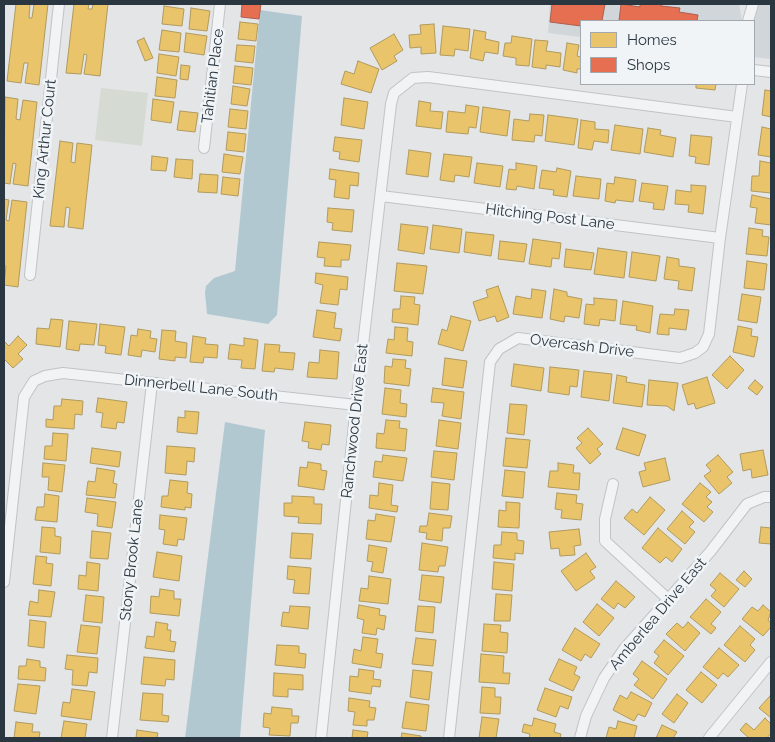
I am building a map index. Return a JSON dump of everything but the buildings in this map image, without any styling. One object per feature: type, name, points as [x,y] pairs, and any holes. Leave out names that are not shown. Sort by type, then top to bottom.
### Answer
[{"type":"street","name":"King Arthur Court","points":[[30,274],[59,4]]},
{"type":"street","name":"Tahitian Place","points":[[204,148],[220,4]]},
{"type":"street","points":[[744,4],[748,20]]},
{"type":"street","points":[[748,20],[753,4]]},
{"type":"street","points":[[755,70],[771,72]]},
{"type":"street","name":"Ranchwood Drive East","points":[[321,738],[356,405],[391,104],[394,94],[404,83],[413,78],[428,77],[736,117]]},
{"type":"street","name":"Overcash Drive","points":[[449,738],[490,362],[499,349],[518,338],[674,358],[685,358],[695,353],[706,343],[709,334],[720,238],[742,85]]},
{"type":"street","name":"Hitching Post Lane","points":[[381,196],[720,238]]},
{"type":"street","name":"Dinnerbell Lane South","points":[[4,582],[24,397],[34,382],[45,376],[63,373],[356,405]]},
{"type":"street","name":"Stony Brook Lane","points":[[112,738],[152,383]]},
{"type":"street","points":[[613,484],[605,519],[605,541],[668,599]]},
{"type":"street","name":"Amberlea Drive East","points":[[580,738],[586,716],[604,678],[624,649],[710,552],[731,522],[747,504],[764,497],[771,497]]},
{"type":"street","points":[[709,738],[771,662]]},
{"type":"shaded area","points":[[550,4],[739,4],[742,20],[580,20],[580,37],[548,33]]},
{"type":"shaded area","points":[[758,4],[771,4],[771,59],[755,57],[754,20]]},
{"type":"shaded area","points":[[101,88],[148,93],[142,146],[95,140]]},
{"type":"water","points":[[260,10],[302,16],[277,315],[268,324],[207,314],[205,293],[206,286],[214,278],[235,271]]},
{"type":"water","points":[[225,422],[265,430],[240,738],[185,738]]}]
